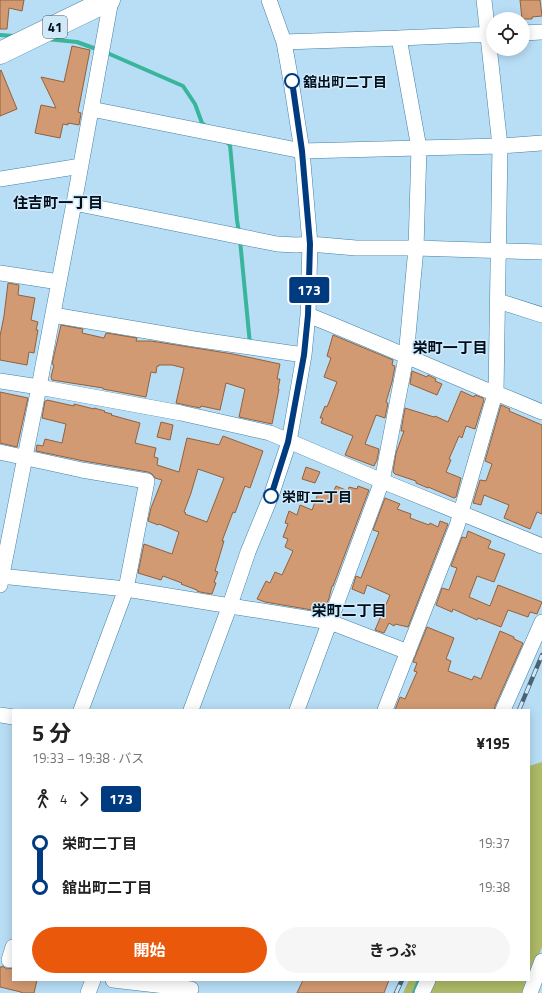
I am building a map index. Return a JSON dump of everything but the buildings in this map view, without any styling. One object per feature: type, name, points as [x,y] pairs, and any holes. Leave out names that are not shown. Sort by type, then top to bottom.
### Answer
[{"type":"highway","name":"41","points":[[0,53],[110,0]]},
{"type":"street","points":[[110,0],[107,29],[1,579],[126,589],[330,622],[408,652]]},
{"type":"street","points":[[191,709],[248,552],[271,496],[288,442],[304,355],[308,315],[310,244],[302,151],[292,81],[284,42],[269,0]]},
{"type":"street","points":[[484,0],[486,12]]},
{"type":"street","points":[[530,33],[542,32]]},
{"type":"street","points":[[284,42],[486,34]]},
{"type":"street","points":[[297,709],[382,481],[406,357],[416,248],[419,148],[399,38]]},
{"type":"street","points":[[385,709],[457,526],[496,393],[500,146],[493,56]]},
{"type":"street","points":[[91,109],[302,151],[500,146],[542,143]]},
{"type":"street","points":[[0,179],[81,166]]},
{"type":"street","points":[[74,203],[277,244],[310,244],[343,248],[416,248],[542,252]]},
{"type":"street","points":[[0,273],[59,282]]},
{"type":"street","points":[[498,301],[542,315]]},
{"type":"street","points":[[53,315],[194,339],[304,355]]},
{"type":"street","points":[[308,315],[406,357],[542,412]]},
{"type":"street","points":[[0,381],[188,415],[270,433],[288,442],[542,546]]},
{"type":"street","points":[[0,452],[82,470],[147,481],[126,589],[81,709]]},
{"type":"street","points":[[503,709],[542,622]]},
{"type":"street","points":[[0,715],[12,718]]},
{"type":"street","points":[[530,993],[542,961]]},
{"type":"street","points":[[88,993],[93,981]]},
{"type":"street","points":[[123,981],[192,988]]},
{"type":"street","points":[[422,993],[428,981]]},
{"type":"green space","points":[[542,762],[542,947],[530,978],[530,766]]},
{"type":"green space","points":[[409,981],[529,981],[524,993],[403,993]]},
{"type":"waterway","points":[[0,35],[14,36]]},
{"type":"waterway","points":[[47,39],[77,42],[99,50]]},
{"type":"waterway","points":[[105,52],[183,86],[195,104],[202,123],[207,127]]},
{"type":"waterway","points":[[225,141],[230,145],[239,233]]},
{"type":"waterway","points":[[240,240],[250,344]]},
{"type":"waterway","points":[[414,993],[419,981]]},
{"type":"railway","points":[[519,709],[542,655]]},
{"type":"railway","points":[[396,993],[402,981]]},
{"type":"bus line","name":"173","points":[[271,496],[288,442],[304,355],[308,315],[310,244],[302,151],[292,81]]},
{"type":"place","name":"舘出町二丁目","points":[[292,81]]},
{"type":"place","name":"栄町二丁目","points":[[271,496]]},
{"type":"district","name":"住吉町一丁目","points":[[58,202]]},
{"type":"district","name":"栄町一丁目","points":[[450,347]]},
{"type":"district","name":"栄町二丁目","points":[[349,610]]}]
